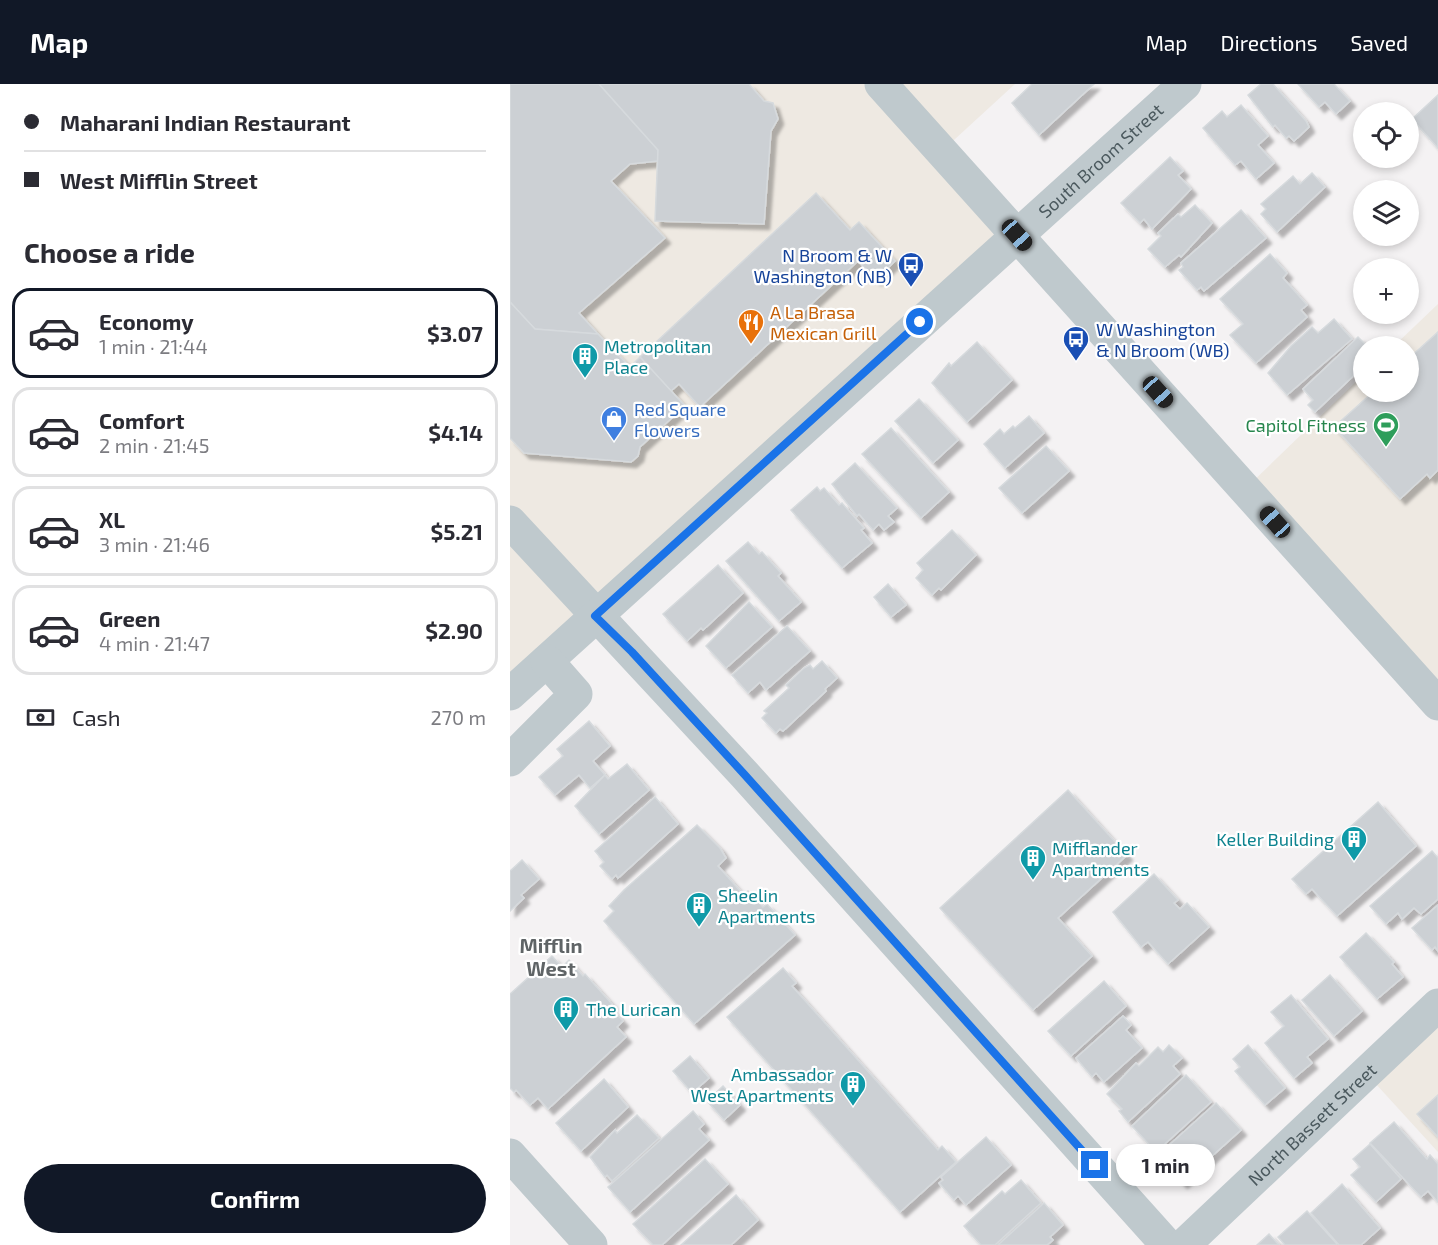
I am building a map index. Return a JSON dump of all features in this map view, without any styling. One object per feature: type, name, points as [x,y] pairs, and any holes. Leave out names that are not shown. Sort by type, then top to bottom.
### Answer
[{"type":"street","points":[[881,84],[1438,704]]},
{"type":"street","name":"South Broom Street","points":[[510,694],[1185,84]]},
{"type":"street","points":[[510,522],[744,774],[1167,1245]]},
{"type":"street","points":[[510,760],[576,694],[547,661]]},
{"type":"street","name":"North Bassett Street","points":[[1184,1245],[1438,1005]]},
{"type":"street","points":[[510,1155],[591,1245]]},
{"type":"shaded area","points":[[510,84],[1015,84],[942,151],[1017,235],[510,694]]},
{"type":"shaded area","points":[[1438,304],[1438,704],[1245,489],[1353,385],[1353,402],[1419,402],[1419,336],[1404,336]]},
{"type":"shaded area","points":[[1438,1005],[1438,1152],[1365,1072]]},
{"type":"building","points":[[510,84],[599,84],[658,150],[658,161],[630,164],[611,181],[665,238],[579,313],[598,334],[535,329],[510,302]]},
{"type":"building","points":[[599,84],[749,84],[764,101],[773,103],[778,119],[771,131],[764,224],[655,221],[658,150]]},
{"type":"building","points":[[1032,84],[1094,84],[1039,135],[1012,103]]},
{"type":"building","points":[[1261,84],[1273,84],[1306,121],[1309,127],[1294,141],[1289,136],[1286,138],[1275,125],[1273,127],[1248,95]]},
{"type":"building","points":[[1298,84],[1334,84],[1350,101],[1336,114],[1325,102],[1319,107]]},
{"type":"building","points":[[1438,95],[1438,148],[1419,127],[1419,113]]},
{"type":"building","points":[[1241,105],[1268,136],[1258,145],[1274,163],[1256,179],[1241,161],[1235,165],[1203,128],[1222,111],[1227,117]]},
{"type":"building","points":[[1170,157],[1183,171],[1178,175],[1191,189],[1152,229],[1144,219],[1140,223],[1121,203]]},
{"type":"building","points":[[1312,173],[1325,187],[1277,232],[1261,214],[1266,209],[1261,204],[1293,176],[1300,184]]},
{"type":"building","points":[[816,193],[850,230],[859,222],[895,261],[876,280],[858,261],[700,407],[679,384],[671,391],[640,357]]},
{"type":"building","points":[[1195,205],[1212,223],[1181,257],[1179,255],[1165,267],[1148,249],[1161,236],[1158,233],[1178,214],[1181,217]]},
{"type":"building","points":[[1241,210],[1266,238],[1204,291],[1201,287],[1197,290],[1179,270],[1183,267],[1181,263]]},
{"type":"building","points":[[1270,254],[1287,273],[1283,278],[1307,305],[1301,310],[1307,317],[1256,363],[1230,335],[1243,324],[1220,299]]},
{"type":"building","name":"Metropolitan Place","points":[[510,302],[535,329],[598,334],[630,367],[640,357],[685,406],[640,447],[638,456],[631,462],[524,453],[510,438]]},
{"type":"building","points":[[1334,319],[1352,339],[1287,395],[1268,373],[1291,346],[1312,327],[1318,333]]},
{"type":"building","points":[[1438,332],[1438,470],[1430,478],[1427,474],[1400,499],[1334,427],[1362,402],[1419,402],[1419,349]]},
{"type":"building","points":[[977,342],[1012,380],[967,422],[932,383],[949,363],[951,366]]},
{"type":"building","points":[[1353,342],[1353,376],[1315,412],[1308,405],[1313,400],[1303,389]]},
{"type":"building","points":[[919,399],[958,440],[933,463],[895,421]]},
{"type":"building","points":[[1029,416],[1044,433],[1005,468],[984,444],[1000,429],[1004,434]]},
{"type":"building","points":[[891,428],[949,492],[921,518],[862,454]]},
{"type":"building","points":[[1046,446],[1069,471],[1022,513],[999,488]]},
{"type":"building","points":[[855,463],[897,508],[888,516],[894,522],[884,530],[879,524],[873,530],[859,514],[857,516],[832,484]]},
{"type":"building","points":[[817,487],[820,491],[824,488],[839,505],[842,503],[864,528],[861,530],[872,543],[842,568],[791,510]]},
{"type":"building","points":[[952,530],[976,555],[941,590],[939,588],[932,595],[916,578],[923,570],[917,563]]},
{"type":"building","points":[[748,542],[759,554],[762,552],[781,573],[778,576],[801,602],[779,621],[726,561]]},
{"type":"building","points":[[718,565],[743,593],[703,630],[701,628],[687,641],[663,614]]},
{"type":"building","points":[[888,584],[906,605],[891,617],[874,597]]},
{"type":"building","points":[[749,602],[772,627],[726,668],[706,646]]},
{"type":"building","points":[[787,626],[810,651],[766,690],[760,682],[748,693],[732,675]]},
{"type":"building","points":[[822,661],[837,678],[783,731],[780,729],[776,733],[762,718],[767,713],[764,711],[789,688],[786,685],[804,668],[810,665],[813,669]]},
{"type":"building","points":[[589,721],[610,746],[593,761],[605,775],[590,788],[579,775],[555,795],[539,777],[563,756],[557,749]]},
{"type":"building","points":[[627,764],[649,790],[599,834],[575,806],[605,775],[608,779]]},
{"type":"building","name":"Mifflander Apartments","points":[[1068,790],[1127,855],[1058,918],[1092,956],[1033,1010],[940,908]]},
{"type":"building","points":[[655,797],[678,824],[618,878],[616,875],[612,879],[600,866],[604,862],[595,851]]},
{"type":"building","name":"Keller Building","points":[[1378,802],[1416,846],[1337,916],[1312,889],[1306,894],[1292,879]]},
{"type":"building","name":"Sheelin Apartments","points":[[697,825],[720,848],[726,858],[718,866],[743,894],[748,891],[763,907],[767,904],[795,935],[694,1024],[604,921],[614,911],[609,906],[624,890]]},
{"type":"building","points":[[1432,851],[1438,858],[1438,899],[1421,914],[1414,908],[1402,919],[1398,913],[1386,924],[1370,906]]},
{"type":"building","points":[[522,860],[539,879],[521,895],[524,898],[510,911],[510,871]]},
{"type":"building","points":[[1154,874],[1178,900],[1174,903],[1180,909],[1187,903],[1209,927],[1168,964],[1148,942],[1141,947],[1113,912]]},
{"type":"building","points":[[1438,905],[1438,951],[1435,947],[1432,950],[1412,928]]},
{"type":"building","points":[[1366,933],[1394,962],[1392,964],[1403,977],[1377,999],[1340,957]]},
{"type":"building","name":"The Lurican","points":[[552,956],[562,967],[569,960],[583,976],[585,974],[612,1004],[609,1006],[623,1021],[617,1027],[626,1037],[548,1109],[538,1098],[530,1105],[516,1090],[514,1092],[510,1088],[510,994]]},
{"type":"building","name":"Ambassador West Apartments","points":[[783,968],[796,983],[792,986],[938,1150],[942,1146],[956,1162],[900,1212],[727,1017]]},
{"type":"building","points":[[1330,975],[1362,1011],[1334,1036],[1302,1000]]},
{"type":"building","points":[[1104,981],[1126,1006],[1071,1056],[1048,1031]]},
{"type":"building","points":[[1291,995],[1328,1039],[1307,1057],[1312,1063],[1294,1078],[1265,1043],[1284,1026],[1271,1012]]},
{"type":"building","points":[[1123,1016],[1131,1025],[1126,1030],[1142,1048],[1104,1082],[1096,1073],[1092,1077],[1076,1058]]},
{"type":"building","points":[[1169,1045],[1182,1058],[1173,1066],[1180,1074],[1128,1122],[1119,1111],[1122,1109],[1107,1094],[1136,1063],[1139,1066],[1158,1047],[1163,1052]]},
{"type":"building","points":[[1248,1045],[1285,1088],[1265,1105],[1235,1071],[1240,1067],[1233,1059]]},
{"type":"building","points":[[690,1056],[709,1078],[692,1093],[673,1071]]},
{"type":"building","points":[[1186,1075],[1211,1102],[1156,1152],[1132,1126]]},
{"type":"building","points":[[604,1079],[628,1107],[581,1151],[556,1123]]},
{"type":"building","points":[[723,1086],[740,1105],[724,1120],[707,1101]]},
{"type":"building","points":[[1438,1095],[1438,1137],[1417,1114]]},
{"type":"building","points":[[1216,1103],[1241,1130],[1182,1183],[1157,1156]]},
{"type":"building","points":[[693,1111],[704,1124],[699,1129],[709,1140],[630,1212],[608,1187]]},
{"type":"building","points":[[637,1115],[659,1138],[612,1181],[607,1175],[605,1177],[590,1157],[615,1130],[617,1133]]},
{"type":"building","points":[[1394,1122],[1427,1159],[1430,1155],[1438,1164],[1438,1202],[1428,1191],[1421,1197],[1370,1143]]},
{"type":"building","points":[[986,1137],[1011,1165],[966,1205],[958,1196],[954,1200],[939,1183],[943,1180],[941,1177]]},
{"type":"building","points":[[1370,1144],[1401,1179],[1376,1202],[1351,1175],[1360,1167],[1353,1159]]},
{"type":"building","points":[[705,1159],[728,1184],[662,1245],[653,1245],[633,1224]]},
{"type":"building","points":[[1021,1180],[1041,1203],[995,1245],[981,1245],[964,1226],[1002,1191],[1005,1194]]},
{"type":"building","points":[[1342,1184],[1380,1228],[1361,1245],[1339,1245],[1311,1213]]},
{"type":"building","points":[[736,1195],[758,1220],[731,1245],[681,1245]]},
{"type":"building","points":[[1044,1203],[1063,1225],[1050,1237],[1053,1240],[1047,1245],[998,1245]]},
{"type":"building","points":[[1307,1211],[1336,1245],[1285,1245],[1278,1237]]},
{"type":"building","points":[[1269,1234],[1279,1245],[1257,1245]]},
{"type":"place","name":"N Broom & W Washington (NB)","points":[[911,288]]},
{"type":"place","name":"A La Brasa Mexican Grill","points":[[751,345]]},
{"type":"place","name":"W Washington & N Broom (WB)","points":[[1076,362]]},
{"type":"place","name":"Metropolitan Place","points":[[585,379]]},
{"type":"place","name":"Red Square Flowers","points":[[614,442]]},
{"type":"place","name":"Capitol Fitness","points":[[1386,448]]},
{"type":"place","name":"Keller Building","points":[[1354,862]]},
{"type":"place","name":"Mifflander Apartments","points":[[1033,881]]},
{"type":"place","name":"Sheelin Apartments","points":[[699,928]]},
{"type":"place","name":"The Lurican","points":[[566,1032]]},
{"type":"place","name":"Ambassador West Apartments","points":[[853,1107]]},
{"type":"district","name":"Mifflin West","points":[[551,956]]},
{"type":"route","points":[[920,322],[595,616],[632,652],[744,774],[1095,1165]]}]
